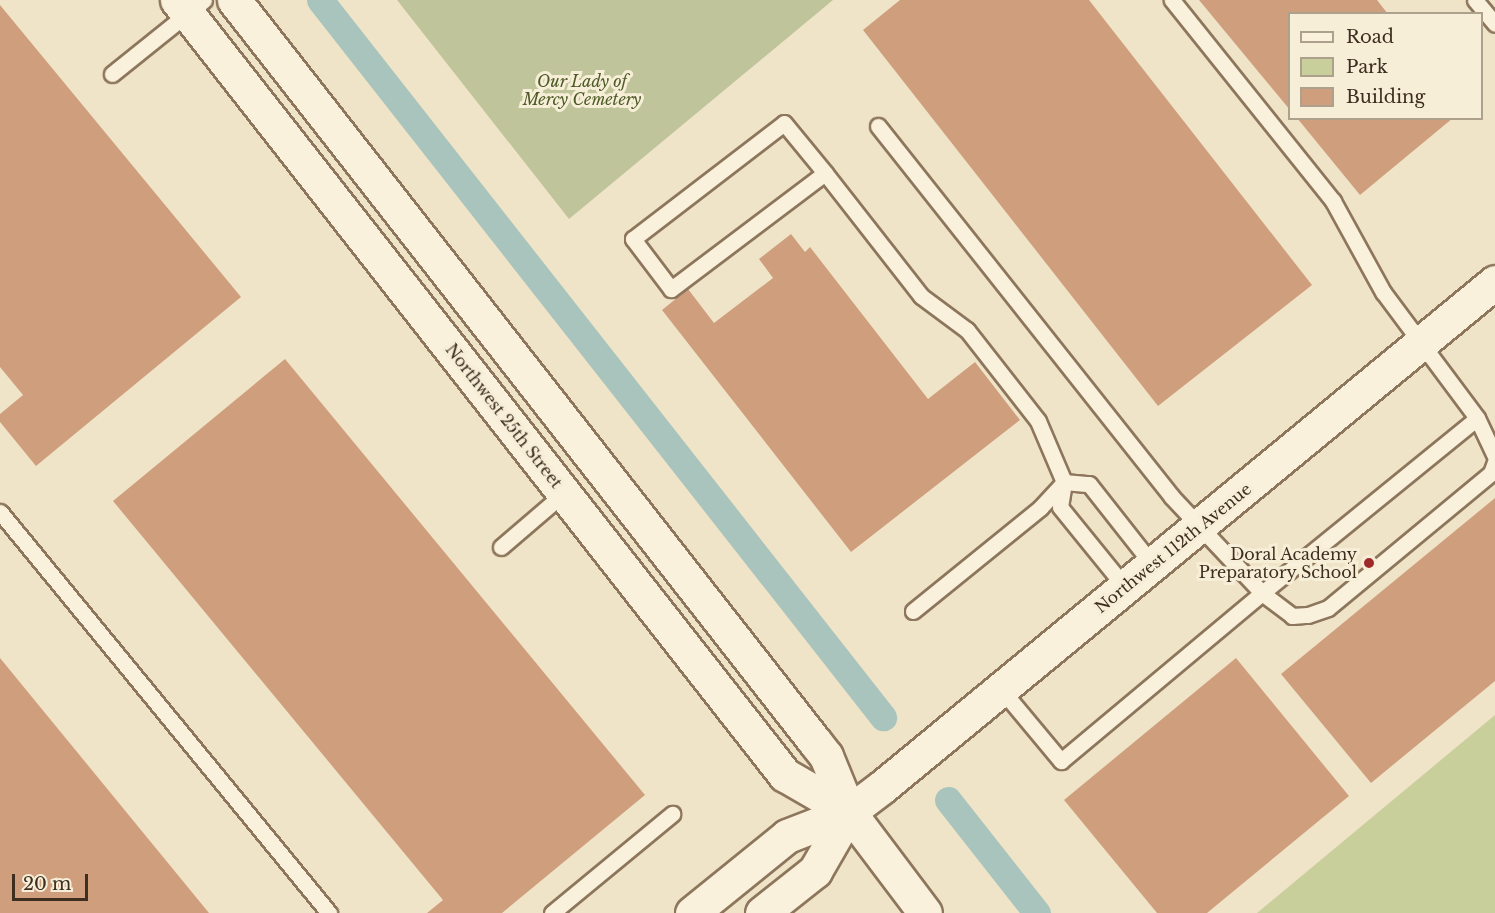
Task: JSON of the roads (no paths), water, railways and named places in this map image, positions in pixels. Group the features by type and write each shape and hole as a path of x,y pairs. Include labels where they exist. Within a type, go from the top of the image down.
{"main road":[{"name":"Northwest 25th Street","path":"234,0 821,749 849,812 925,913"},
{"name":"Northwest 25th Street","path":"190,4 564,494 785,776 849,812"},
{"name":"Northwest 112th Avenue","path":"692,913 787,836 849,812 1495,282"},
{"name":"Northwest 112th Avenue","path":"762,913 815,871 849,812"}],"lane":[{"path":"1172,0 1333,201 1383,292 1419,346 1477,418 1495,456"},
{"path":"1475,0 1495,24"},
{"path":"112,74 190,4"},
{"path":"825,173 671,289 633,239 784,123 825,173 921,296 967,330 1038,421 1064,482 1060,507 1125,587"},
{"path":"878,126 1198,526 1262,593 1292,616 1308,615 1328,608 1491,474 1495,462"},
{"path":"1000,689 1061,761 1477,418"},
{"path":"1064,482 1089,484 1152,564"},
{"path":"913,611 1040,508 1064,482"},
{"path":"501,547 564,494"},
{"path":"0,512 329,913"},
{"path":"552,913 672,814"}],"waterway":[{"path":"320,0 883,717"},
{"path":"948,800 1037,913"}],"place":[{"name":"Doral Academy Preparatory School","path":"1369,563"}],"park label":[{"name":"Our Lady of Mercy Cemetery","path":"582,90"}]}
